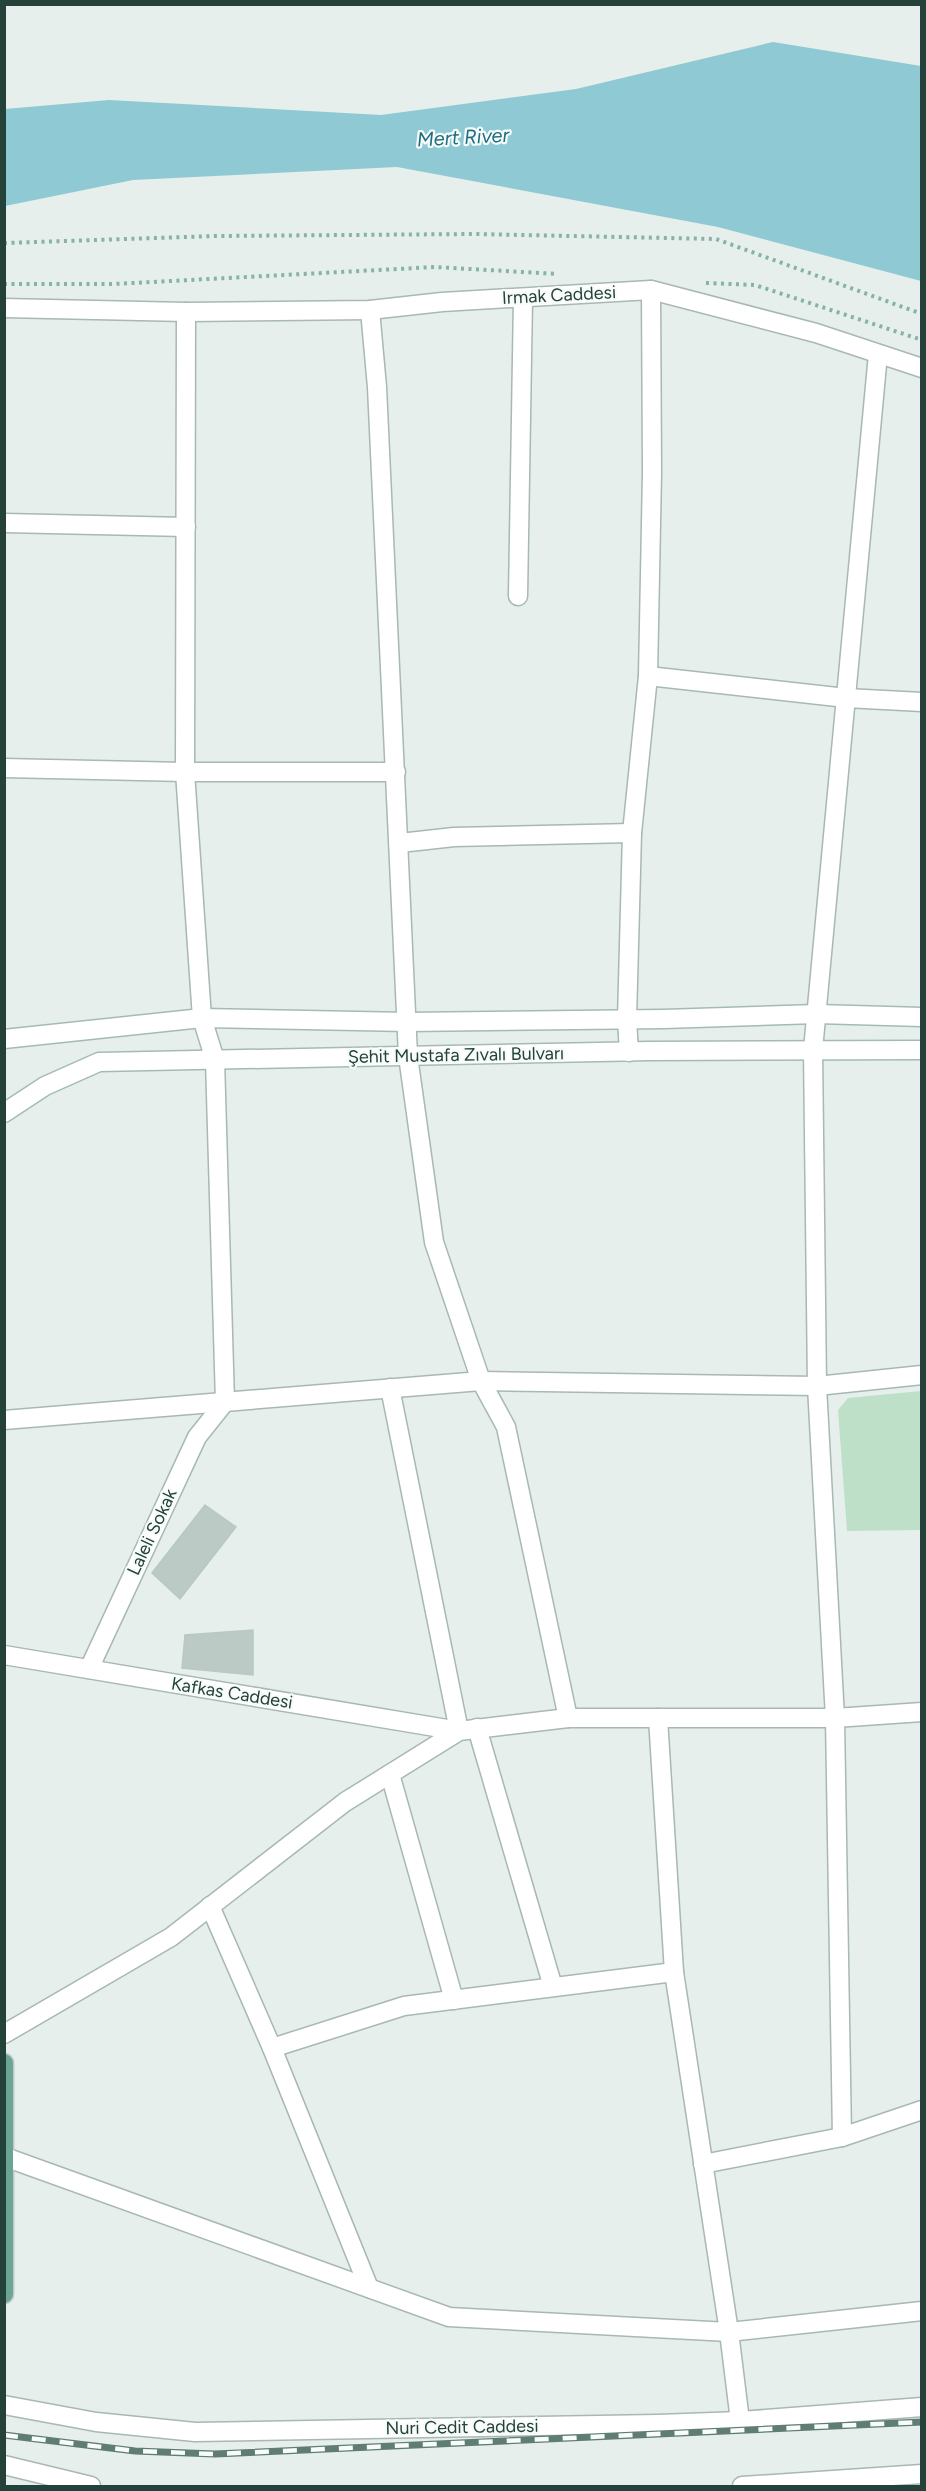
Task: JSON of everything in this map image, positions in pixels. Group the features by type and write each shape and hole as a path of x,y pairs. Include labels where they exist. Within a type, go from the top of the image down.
{"main road":[{"path":"4,2063 5,2287"}],"street":[{"name":"Irmak Caddesi","path":"4,308 186,312 370,310 442,302 651,290 816,333 921,368"},
{"path":"629,1052 627,1020 632,833 648,676 652,473 651,290"},
{"path":"518,596 523,297"},
{"path":"370,310 377,387 400,843 408,1056 434,1242 481,1381 506,1428 568,1718"},
{"path":"186,312 185,772 202,1018 215,1060 225,1402"},
{"path":"842,2137 835,1718 817,1386 813,1050 878,354"},
{"path":"4,523 186,527"},
{"path":"648,676 846,698 921,702"},
{"path":"4,768 185,772 396,772"},
{"path":"400,843 454,837 632,833"},
{"name":"Şehit Mustafa Zıvalı Bulvarı","path":"4,1040 202,1018 408,1022 627,1020 817,1014 921,1017"},
{"name":"Şehit Mustafa Zıvalı Bulvarı","path":"4,1113 45,1086 99,1062 629,1052 921,1050"},
{"path":"4,1420 481,1381 817,1386 921,1374"},
{"path":"390,1388 468,1729 553,1987"},
{"name":"Laleli Sokak","path":"89,1669 197,1437 225,1402"},
{"name":"Kafkas Caddesi","path":"4,1655 468,1729"},
{"path":"4,2034 171,1937 345,1802 468,1729 568,1718 835,1718 921,1712"},
{"path":"658,1718 674,1972 741,2421"},
{"path":"390,1774 454,2000"},
{"path":"210,1906 272,2048 369,2288"},
{"path":"272,2048 404,2006 674,1972"},
{"path":"703,2164 842,2137 921,2110"},
{"path":"5,2157 449,2317 729,2332 921,2311"},
{"name":"Nuri Cedit Caddesi","path":"4,2405 96,2422 195,2432 658,2424 741,2421 921,2408"},
{"path":"4,2465 91,2487"},
{"path":"742,2487 921,2474"}],"path":[{"path":"4,243 217,236 474,234 716,238 921,314"}],"green space":[{"path":"921,1391 921,1530 847,1531 838,1410 848,1398"}],"water":[{"name":"Mert River","path":"773,42 921,66 921,281 718,227 397,167 133,180 5,206 5,109 109,100 381,115 576,89"}],"building":[{"path":"205,1505 236,1527 180,1599 152,1573"},
{"path":"253,1630 253,1675 182,1668 185,1635"}],"railway":[{"path":"4,2435 135,2451 215,2454 922,2422"}]}
